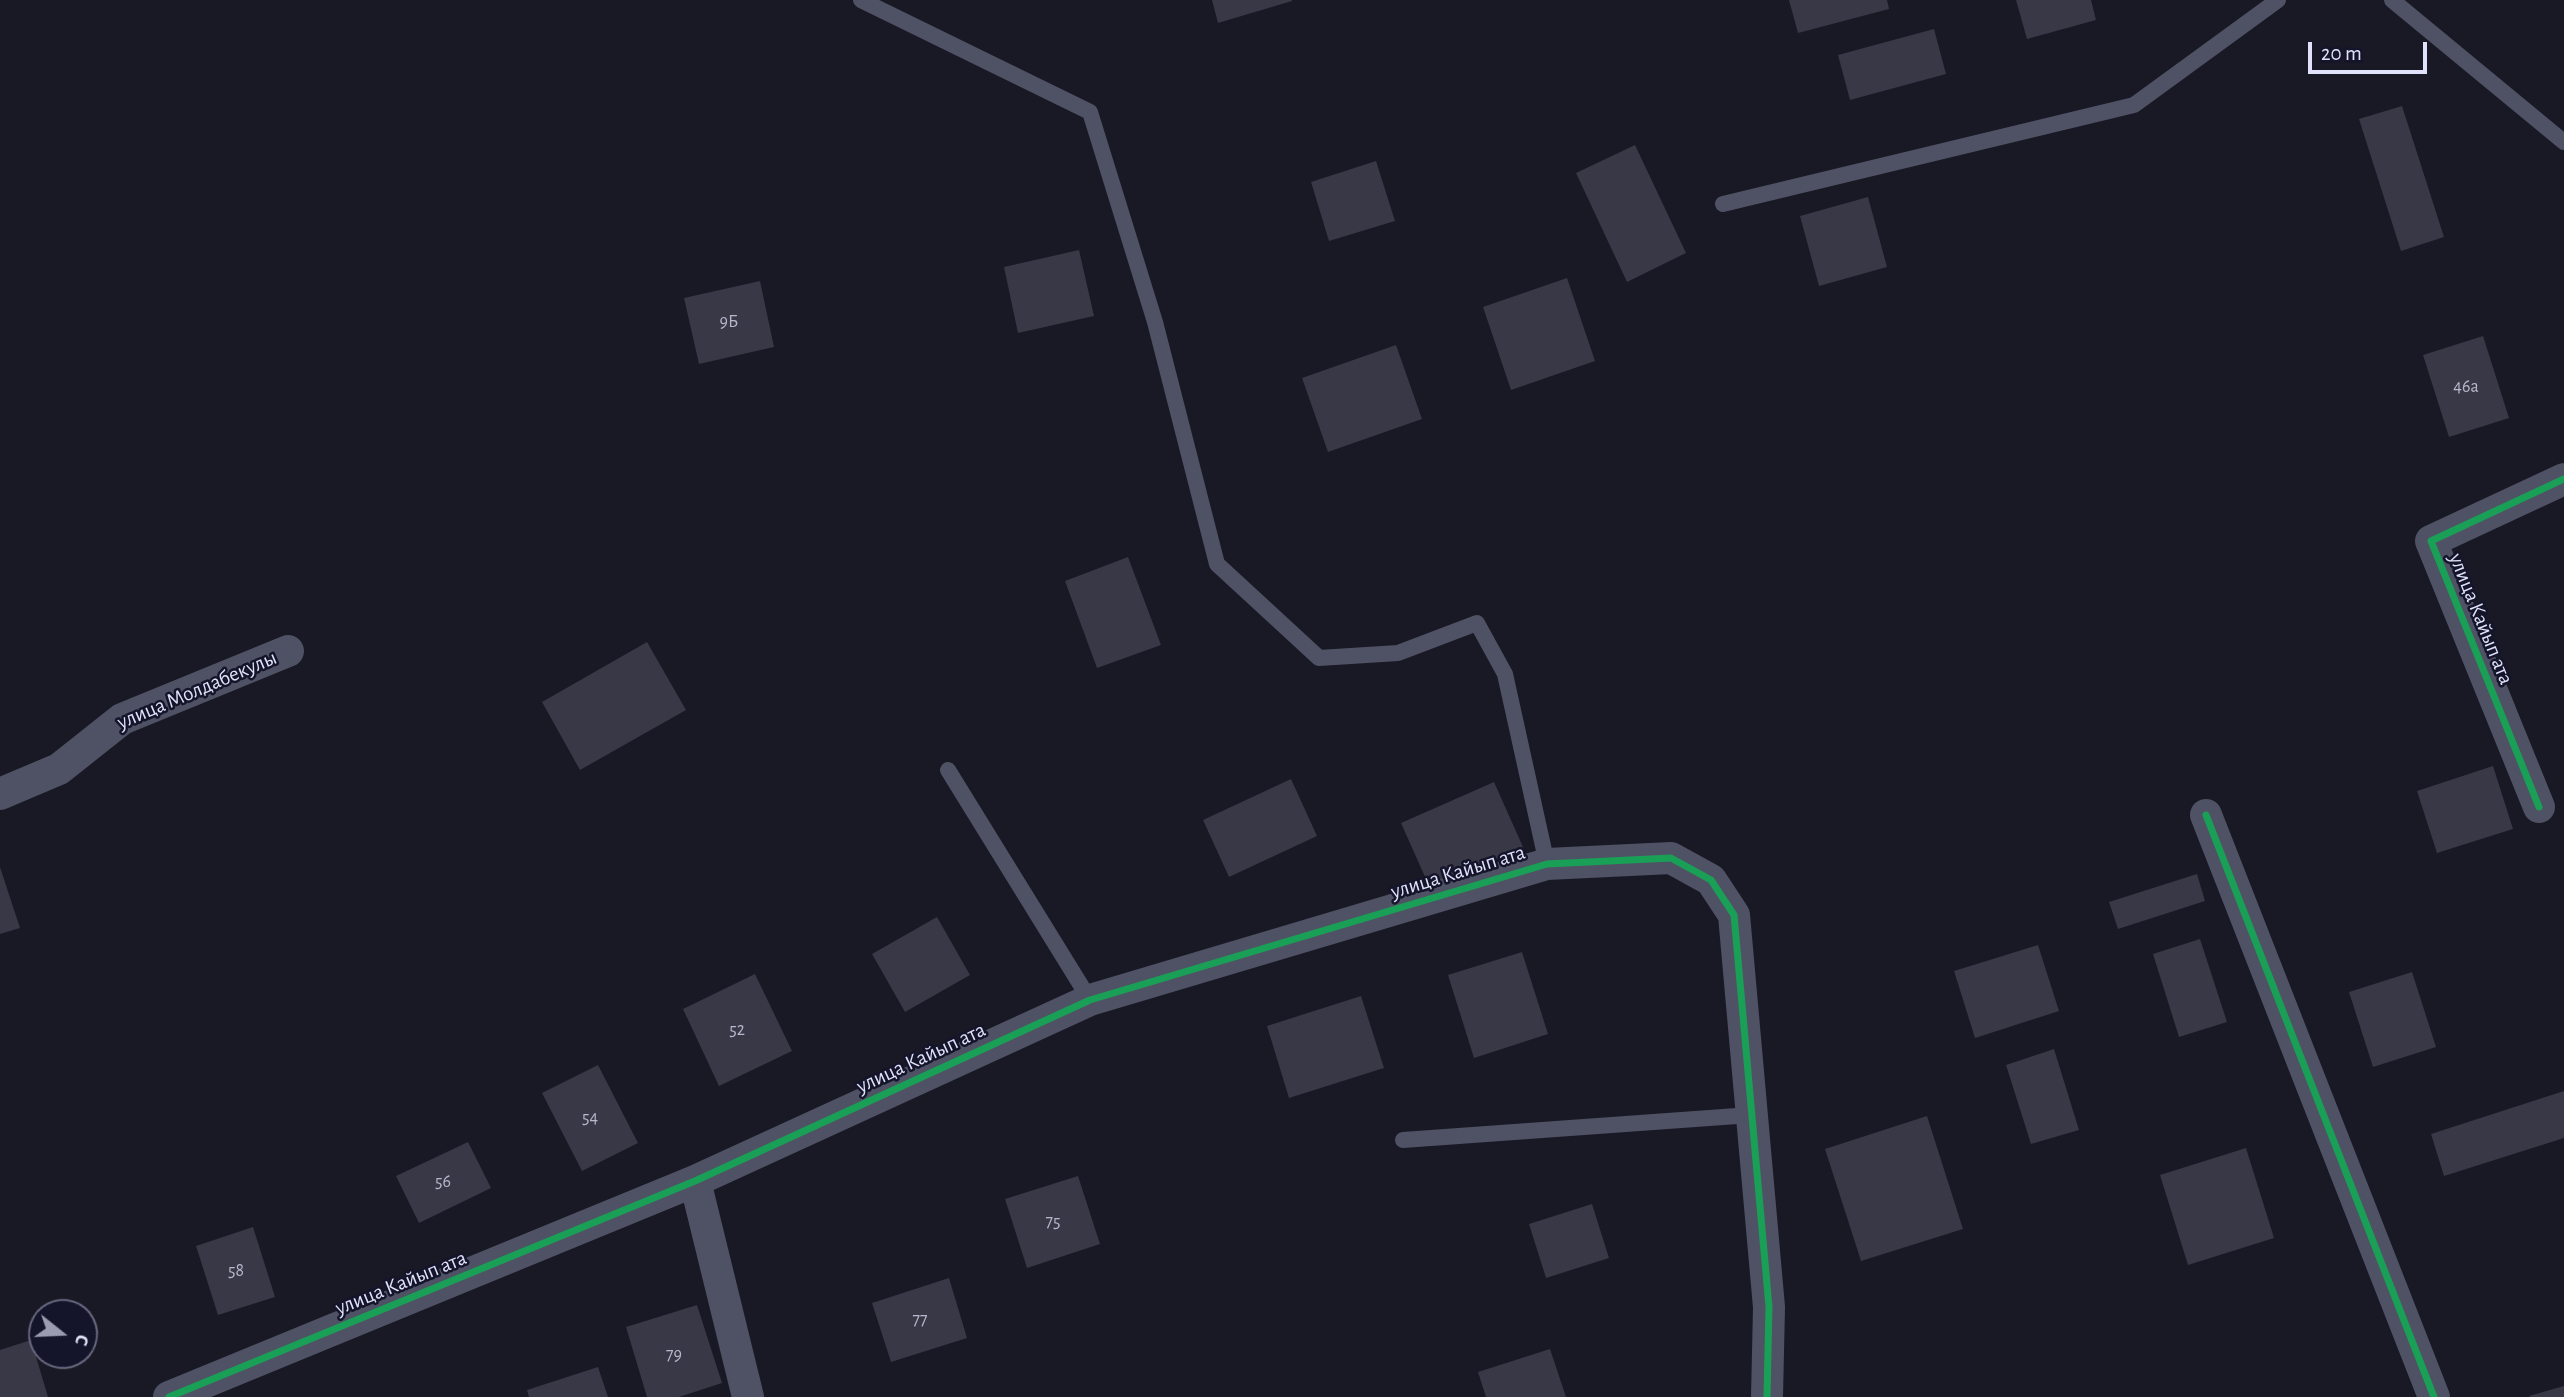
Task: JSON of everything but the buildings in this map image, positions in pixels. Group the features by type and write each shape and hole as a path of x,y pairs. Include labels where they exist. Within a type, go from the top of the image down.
{"street":[{"name":"улица Кайып ата","path":"2539,807 2431,541 2564,479"},
{"name":"улица Молдабекулы","path":"0,794 59,769 122,719 288,651"},
{"path":"2206,814 2434,1397"},
{"name":"улица Кайып ата","path":"169,1397 695,1181 1090,1000 1547,864 1671,858 1711,880 1734,915 1751,1115"},
{"path":"1751,1115 1769,1307 1767,1397"},
{"path":"695,1181 748,1397"}],"lane":[{"path":"861,0 1090,112 1155,322 1217,564 1319,658 1398,653 1477,623 1505,674 1547,864"},
{"path":"1723,204 2134,105 2278,0"},
{"path":"2392,0 2564,142"},
{"path":"948,770 1090,1000"},
{"path":"1403,1140 1751,1115"}],"cycle path":[{"path":"2539,807 2431,541 2564,479"},
{"path":"2206,815 2434,1397"},
{"path":"169,1397 695,1181 1090,1000 1547,864 1671,858 1711,880 1734,915 1769,1307 1767,1397"}]}
